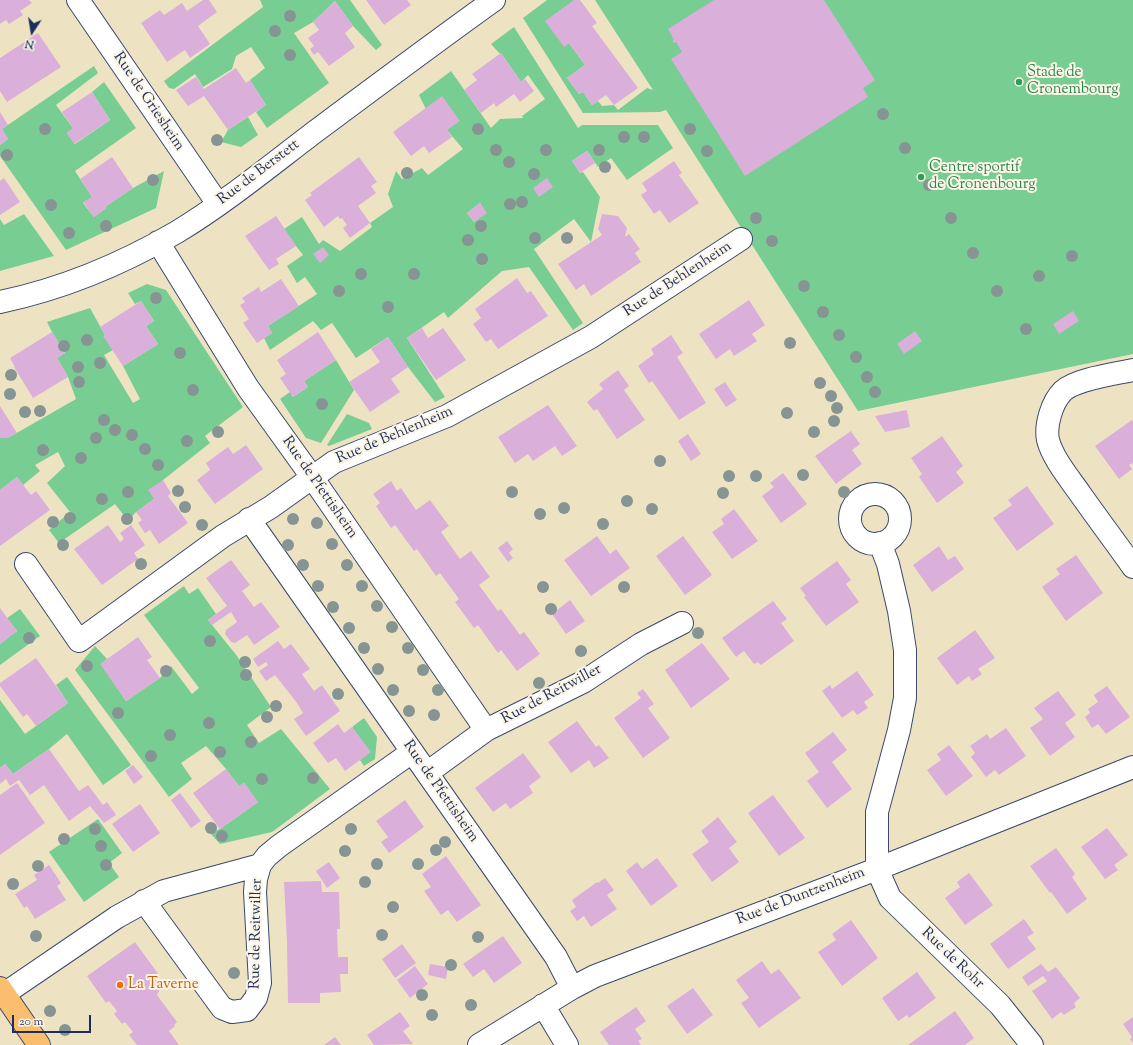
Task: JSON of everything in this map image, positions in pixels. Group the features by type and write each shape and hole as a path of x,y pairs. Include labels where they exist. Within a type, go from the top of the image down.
{"main road":[{"path":"2,991 39,1045"}],"street":[{"name":"Rue de Griesheim","path":"78,0 218,204"},
{"name":"Rue de Berstett","path":"0,302 41,292 106,268 177,232 218,204 494,0"},
{"name":"Rue de Behlenheim","path":"26,564 80,641 223,536 271,507 334,462 447,416 591,337 741,239"},
{"name":"Rue de Pfettisheim","path":"158,242 248,388 312,477 486,730"},
{"path":"1133,370 1076,384 1064,391 1056,401 1048,425 1048,439 1058,462 1133,567"},
{"name":"Rue de Pfettisheim","path":"249,519 556,957 572,988"},
{"path":"876,869 877,812 899,730 905,698 905,650 899,611 888,564 880,543"},
{"name":"Rue de Reitwiller","path":"427,773 486,730 583,682 641,644 682,623"},
{"name":"Rue de Reitwiller","path":"144,902 222,1008 232,1012 248,1010 256,998 260,982 255,892 256,879 260,866 267,856 279,846 412,752"},
{"name":"Rue de Duntzenheim","path":"479,1045 572,988 595,976 876,869 1133,768"},
{"name":"Rue de Reitwiller","path":"2,991 117,917 164,891 260,866"},
{"name":"Rue de Rohr","path":"876,869 890,898 1000,1005 1032,1045"},
{"path":"544,1005 567,1045"}],"green space":[{"path":"260,0 350,0 382,45 376,50 353,26 335,1 313,22 294,33 329,83 267,128 256,112 266,105 250,80 265,68 251,47 236,56 232,69 203,87 195,74 174,89 169,88 164,81 263,7"},
{"name":"Centre sportif de Cronenbourg","path":"547,0 574,0 564,46 569,43 585,65 567,78 579,94 583,92 592,105 598,101 602,106 614,105 618,110 647,88 653,90 595,0 1133,0 1133,354 858,411 666,110 660,112 583,113 523,18"},
{"path":"514,27 578,128 582,125 658,125 673,148 627,180 611,158 598,167 587,151 572,161 580,173 583,172 600,197 591,242 574,219 534,249 583,323 573,330 529,267 502,271 448,318 444,312 407,338 445,397 435,402 408,367 388,337 356,358 332,323 321,330 313,321 270,350 264,338 272,333 268,326 317,294 305,277 297,283 287,266 303,255 284,229 302,217 319,244 323,240 340,251 372,227 370,223 393,207 388,194 396,171 402,179 422,168 428,175 463,149 426,109 419,95 451,71 491,128 500,119 523,118 522,116 545,99 528,75 521,82 501,53 500,54 491,44","holes":["480,203 486,213 474,222 467,213"]},
{"path":"94,66 98,73 56,105 73,128 67,133 75,144 110,120 92,92 104,82 136,128 75,171 92,197 83,203 94,217 106,208 105,207 133,188 164,171 156,208 66,250 0,156 0,145 8,139 2,129"},
{"path":"248,117 258,135 241,147 221,142 228,130"},
{"path":"24,214 54,256 0,271 0,219 4,225"},
{"path":"147,284 166,290 243,407 205,436 210,443 163,480 154,499 136,512 128,521 115,504 59,543 49,530 70,512 47,483 65,466 58,452 35,465 40,471 23,485 17,477 0,490 0,438 8,438 76,399 68,377 57,358 65,353 47,322 90,308 113,350 104,355 133,403 140,399 123,366 158,344 146,326 154,321 141,301 135,304 128,293"},
{"path":"336,360 354,390 321,443 306,438 280,399 290,392 293,397 308,387 304,381"},
{"path":"347,414 369,423 372,429 329,446 327,445"},
{"path":"184,586 189,594 198,588 216,614 208,620 237,656 271,707 247,725 259,743 281,729 330,789 272,832 220,844 210,833 220,829 258,802 239,786 206,746 181,763 192,779 169,797 75,670 95,646 107,659 101,664 126,701 160,678 171,666 192,694 199,688 144,615"},
{"path":"20,609 40,636 0,665 0,644 17,631 7,618"},
{"path":"67,677 131,765 103,785 67,734 49,749 13,774 5,764 0,768 0,700 25,734 68,703 56,685"},
{"path":"364,718 377,737 375,759 364,766 360,760 370,752 352,727"},
{"path":"98,819 122,853 109,863 119,877 84,902 49,852"}],"building":[{"path":"0,0 29,0 32,3 20,11 23,15 9,24 6,20 0,24"},
{"path":"203,0 209,0 217,12 198,26 210,44 190,58 185,50 167,62 141,23 160,10 164,15 182,3 187,11"},
{"path":"366,0 407,0 411,5 384,25"},
{"path":"574,0 580,0 597,23 592,26 638,88 614,105 606,95 592,105 583,92 579,94 567,78 585,65 569,43 564,47 545,21"},
{"path":"714,0 824,0 875,80 863,88 868,97 745,176 671,59 682,52 676,42 674,43 672,41 674,40 668,29"},
{"path":"335,1 353,26 345,33 355,47 329,66 318,52 314,55 310,49 314,46 308,38 319,30 313,22"},
{"path":"38,33 61,67 7,102 0,91 0,58"},
{"path":"501,53 521,82 525,79 534,91 520,102 514,94 496,107 494,103 481,113 464,90 477,80 472,74"},
{"path":"236,68 246,83 250,80 266,105 228,130 204,96 188,106 176,90 196,77 204,89"},
{"path":"92,92 110,120 74,144 67,133 73,128 62,112"},
{"path":"442,96 460,121 447,130 452,137 429,153 424,146 411,156 393,132"},
{"path":"0,112 8,125 2,129 8,139 0,145"},
{"path":"587,151 595,163 580,173 572,161"},
{"path":"112,157 133,188 105,207 107,208 94,217 83,202 92,197 80,179"},
{"path":"359,157 377,182 371,186 376,193 358,206 370,223 350,238 343,228 347,225 342,218 340,219 338,216 324,227 305,200 312,195 310,193"},
{"path":"674,161 682,173 679,175 699,203 669,223 660,210 654,214 641,195 647,191 642,183"},
{"path":"4,178 20,202 0,215 0,181"},
{"path":"547,178 553,187 539,197 533,188"},
{"path":"480,203 487,213 474,222 467,213"},
{"path":"602,214 618,216 627,228 625,237 629,234 640,249 635,253 641,262 591,296 584,284 576,290 558,264 602,235 598,229"},
{"path":"276,216 296,246 276,259 279,264 269,270 245,236"},
{"path":"323,247 329,255 320,263 313,254"},
{"path":"517,278 527,293 531,291 548,316 498,349 491,339 486,342 473,324 481,318 475,309"},
{"path":"281,279 299,306 268,326 272,333 257,343 243,323 249,319 240,305 245,302 242,298 259,287 261,292"},
{"path":"749,300 765,325 752,334 757,341 734,356 730,349 716,359 699,334"},
{"path":"141,301 154,321 146,326 158,344 123,366 103,336 105,335 100,327"},
{"path":"1073,311 1079,321 1059,334 1053,324"},
{"path":"422,328 428,338 443,328 466,360 436,380 407,338"},
{"path":"915,331 922,341 904,354 897,344"},
{"path":"52,332 65,353 57,358 68,377 33,398 10,358"},
{"path":"318,332 336,360 304,381 308,387 293,397 280,378 286,374 277,360"},
{"path":"671,335 683,353 677,357 706,403 679,420 652,381 649,383 638,366 654,354 651,349"},
{"path":"388,337 408,367 391,379 400,392 370,412 349,382 380,362 371,349"},
{"path":"618,370 629,386 624,390 645,420 617,439 597,409 594,411 587,402 603,389 599,384"},
{"path":"725,382 737,400 726,407 714,389"},
{"path":"548,405 577,446 562,456 555,446 533,461 528,454 515,463 498,437"},
{"path":"0,406 17,433 8,438 0,438"},
{"path":"907,410 910,427 885,432 875,416"},
{"path":"1132,420 1133,463 1129,465 1132,469 1119,479 1095,446"},
{"path":"851,431 860,444 852,450 862,464 836,484 815,456"},
{"path":"688,434 701,454 691,461 678,441"},
{"path":"942,436 963,466 956,472 964,483 937,503 919,477 922,474 911,458"},
{"path":"246,445 263,469 215,504 197,480 210,470 206,463 228,447 233,454"},
{"path":"783,473 807,504 781,523 762,496 774,487 770,483"},
{"path":"17,477 31,495 36,491 50,510 0,546 0,490"},
{"path":"163,480 171,493 168,496 188,523 159,544 150,530 145,533 138,523 142,520 136,512 154,499 148,490"},
{"path":"391,481 397,491 401,488 416,510 430,500 449,526 441,532 460,559 471,551 490,577 479,585 498,611 501,609 520,635 524,632 540,654 517,671 501,650 498,653 478,625 474,628 455,602 459,599 440,573 436,576 417,549 414,551 395,525 391,528 376,506 380,503 373,494"},
{"path":"1027,486 1054,524 1017,551 993,518 1012,505 1008,500"},
{"path":"734,509 758,541 732,559 712,532 724,524 721,519"},
{"path":"108,525 120,542 124,539 120,533 131,525 145,545 134,553 138,559 102,585 74,549"},
{"path":"597,536 610,554 616,549 630,568 591,596 564,560"},
{"path":"683,536 712,575 685,595 656,556"},
{"path":"507,541 513,549 509,553 513,558 508,562 498,548"},
{"path":"939,546 948,560 955,556 964,569 932,592 913,565"},
{"path":"1076,555 1103,593 1066,621 1042,587 1060,574 1056,569"},
{"path":"231,560 250,585 242,591 254,607 261,602 280,627 254,645 247,635 235,643 231,642 225,634 226,630 237,622 231,612 212,625 208,620 227,606 206,578"},
{"path":"837,561 851,580 846,584 859,602 826,626 804,597 806,596 800,588"},
{"path":"570,600 585,621 566,634 552,614"},
{"path":"773,601 787,619 781,623 794,641 761,665 758,662 754,664 744,651 736,657 722,638"},
{"path":"0,608 17,631 0,644"},
{"path":"975,630 995,658 978,669 982,674 972,681 969,676 957,685 937,658"},
{"path":"138,637 152,657 147,660 160,678 126,701 100,664"},
{"path":"278,641 284,649 291,644 310,669 302,674 308,683 314,691 322,685 340,711 306,736 294,719 303,713 297,703 275,675 266,681 259,671 268,665 266,662 258,667 253,659"},
{"path":"702,643 730,679 691,708 665,670"},
{"path":"36,658 68,703 36,726 27,714 23,717 0,686 0,683"},
{"path":"857,671 874,695 864,702 868,708 857,715 853,710 842,718 822,691 830,685 832,689"},
{"path":"1107,686 1130,717 1106,734 1098,724 1092,728 1085,717 1090,713 1088,709 1098,702 1094,695"},
{"path":"643,689 654,704 648,708 670,738 643,758 614,718 641,698 637,693"},
{"path":"1058,691 1076,715 1065,723 1075,737 1050,756 1030,728 1043,719 1034,708"},
{"path":"577,721 596,747 599,745 609,758 594,768 589,760 571,773 548,742"},
{"path":"338,724 344,733 352,727 371,752 345,771 336,758 328,763 313,743"},
{"path":"1006,728 1026,756 999,775 995,770 986,777 971,757 975,753 970,746 987,734 990,739"},
{"path":"833,732 847,750 832,762 852,789 827,808 807,781 819,772 805,753"},
{"path":"949,745 973,776 946,796 927,770 941,760 937,754"},
{"path":"49,749 79,791 88,785 103,805 107,802 116,815 104,823 90,806 69,821 44,785 30,795 19,780 10,786 6,779 0,784 0,768 5,764 13,774"},
{"path":"523,753 541,777 529,786 533,793 510,809 506,803 493,812 475,788"},
{"path":"133,765 143,777 134,784 125,771"},
{"path":"226,769 239,786 244,782 258,802 220,829 193,793"},
{"path":"17,783 45,823 0,855 0,795"},
{"path":"180,793 201,821 191,828 171,800"},
{"path":"773,795 805,838 779,856 748,813"},
{"path":"405,800 424,827 389,853 381,842 388,837 376,821"},
{"path":"140,804 160,833 133,852 112,824"},
{"path":"718,817 737,842 729,848 739,862 712,882 692,854 709,842 701,831"},
{"path":"1107,828 1128,855 1114,865 1118,870 1105,879 1081,847"},
{"path":"1056,848 1075,874 1072,877 1087,899 1067,914 1030,866"},
{"path":"446,856 481,905 457,922 448,910 441,915 424,891 431,887 422,874"},
{"path":"657,858 678,886 651,906 626,871 637,862 642,869"},
{"path":"329,862 340,878 327,888 316,871"},
{"path":"49,865 61,883 57,886 66,900 35,919 27,906 24,908 15,894 37,880 34,875"},
{"path":"969,873 993,905 965,925 945,898 960,887 957,882"},
{"path":"605,878 614,890 607,895 617,909 591,927 584,916 577,921 570,911 576,907 572,900"},
{"path":"321,881 322,892 339,892 340,929 337,929 338,957 348,957 348,974 340,974 341,992 320,993 320,1003 288,1003 284,882"},
{"path":"1024,919 1034,933 1027,937 1036,949 1008,969 990,944"},
{"path":"851,920 878,958 842,986 818,952 836,940 832,934"},
{"path":"503,936 522,963 494,983 484,969 473,977 463,964"},
{"path":"135,942 159,975 161,987 157,995 177,1022 169,1031 179,1045 137,1045 129,1035 133,1032 125,1022 122,1024 114,1014 117,1011 109,1001 106,1003 87,976"},
{"path":"402,944 416,963 395,978 382,959"},
{"path":"762,961 771,974 779,969 801,998 759,1028 741,1003 749,998 736,980"},
{"path":"430,964 448,967 446,979 428,975"},
{"path":"1041,964 1048,972 1056,967 1080,998 1074,1003 1076,1007 1064,1015 1061,1012 1052,1019 1032,991 1047,981 1043,976 1028,986 1022,977"},
{"path":"415,966 428,984 410,998 397,980"},
{"path":"917,972 936,998 909,1018 907,1015 898,1021 882,998"},
{"path":"693,988 713,1015 687,1034 667,1006"},
{"path":"636,1007 646,1021 635,1029 642,1039 638,1041 641,1045 609,1045 600,1032"},
{"path":"955,1011 974,1038 965,1045 908,1045"},
{"path":"400,1012 410,1026 403,1031 413,1044 374,1045 367,1035"},
{"path":"1133,1017 1133,1043 1130,1039 1132,1037 1123,1024"},
{"path":"335,1037 341,1045 324,1045"}],"place":[{"name":"Stade de Cronembourg","path":"1019,82"},
{"name":"Centre sportif de Cronenbourg","path":"921,177"},
{"name":"La Taverne","path":"120,985"}]}
